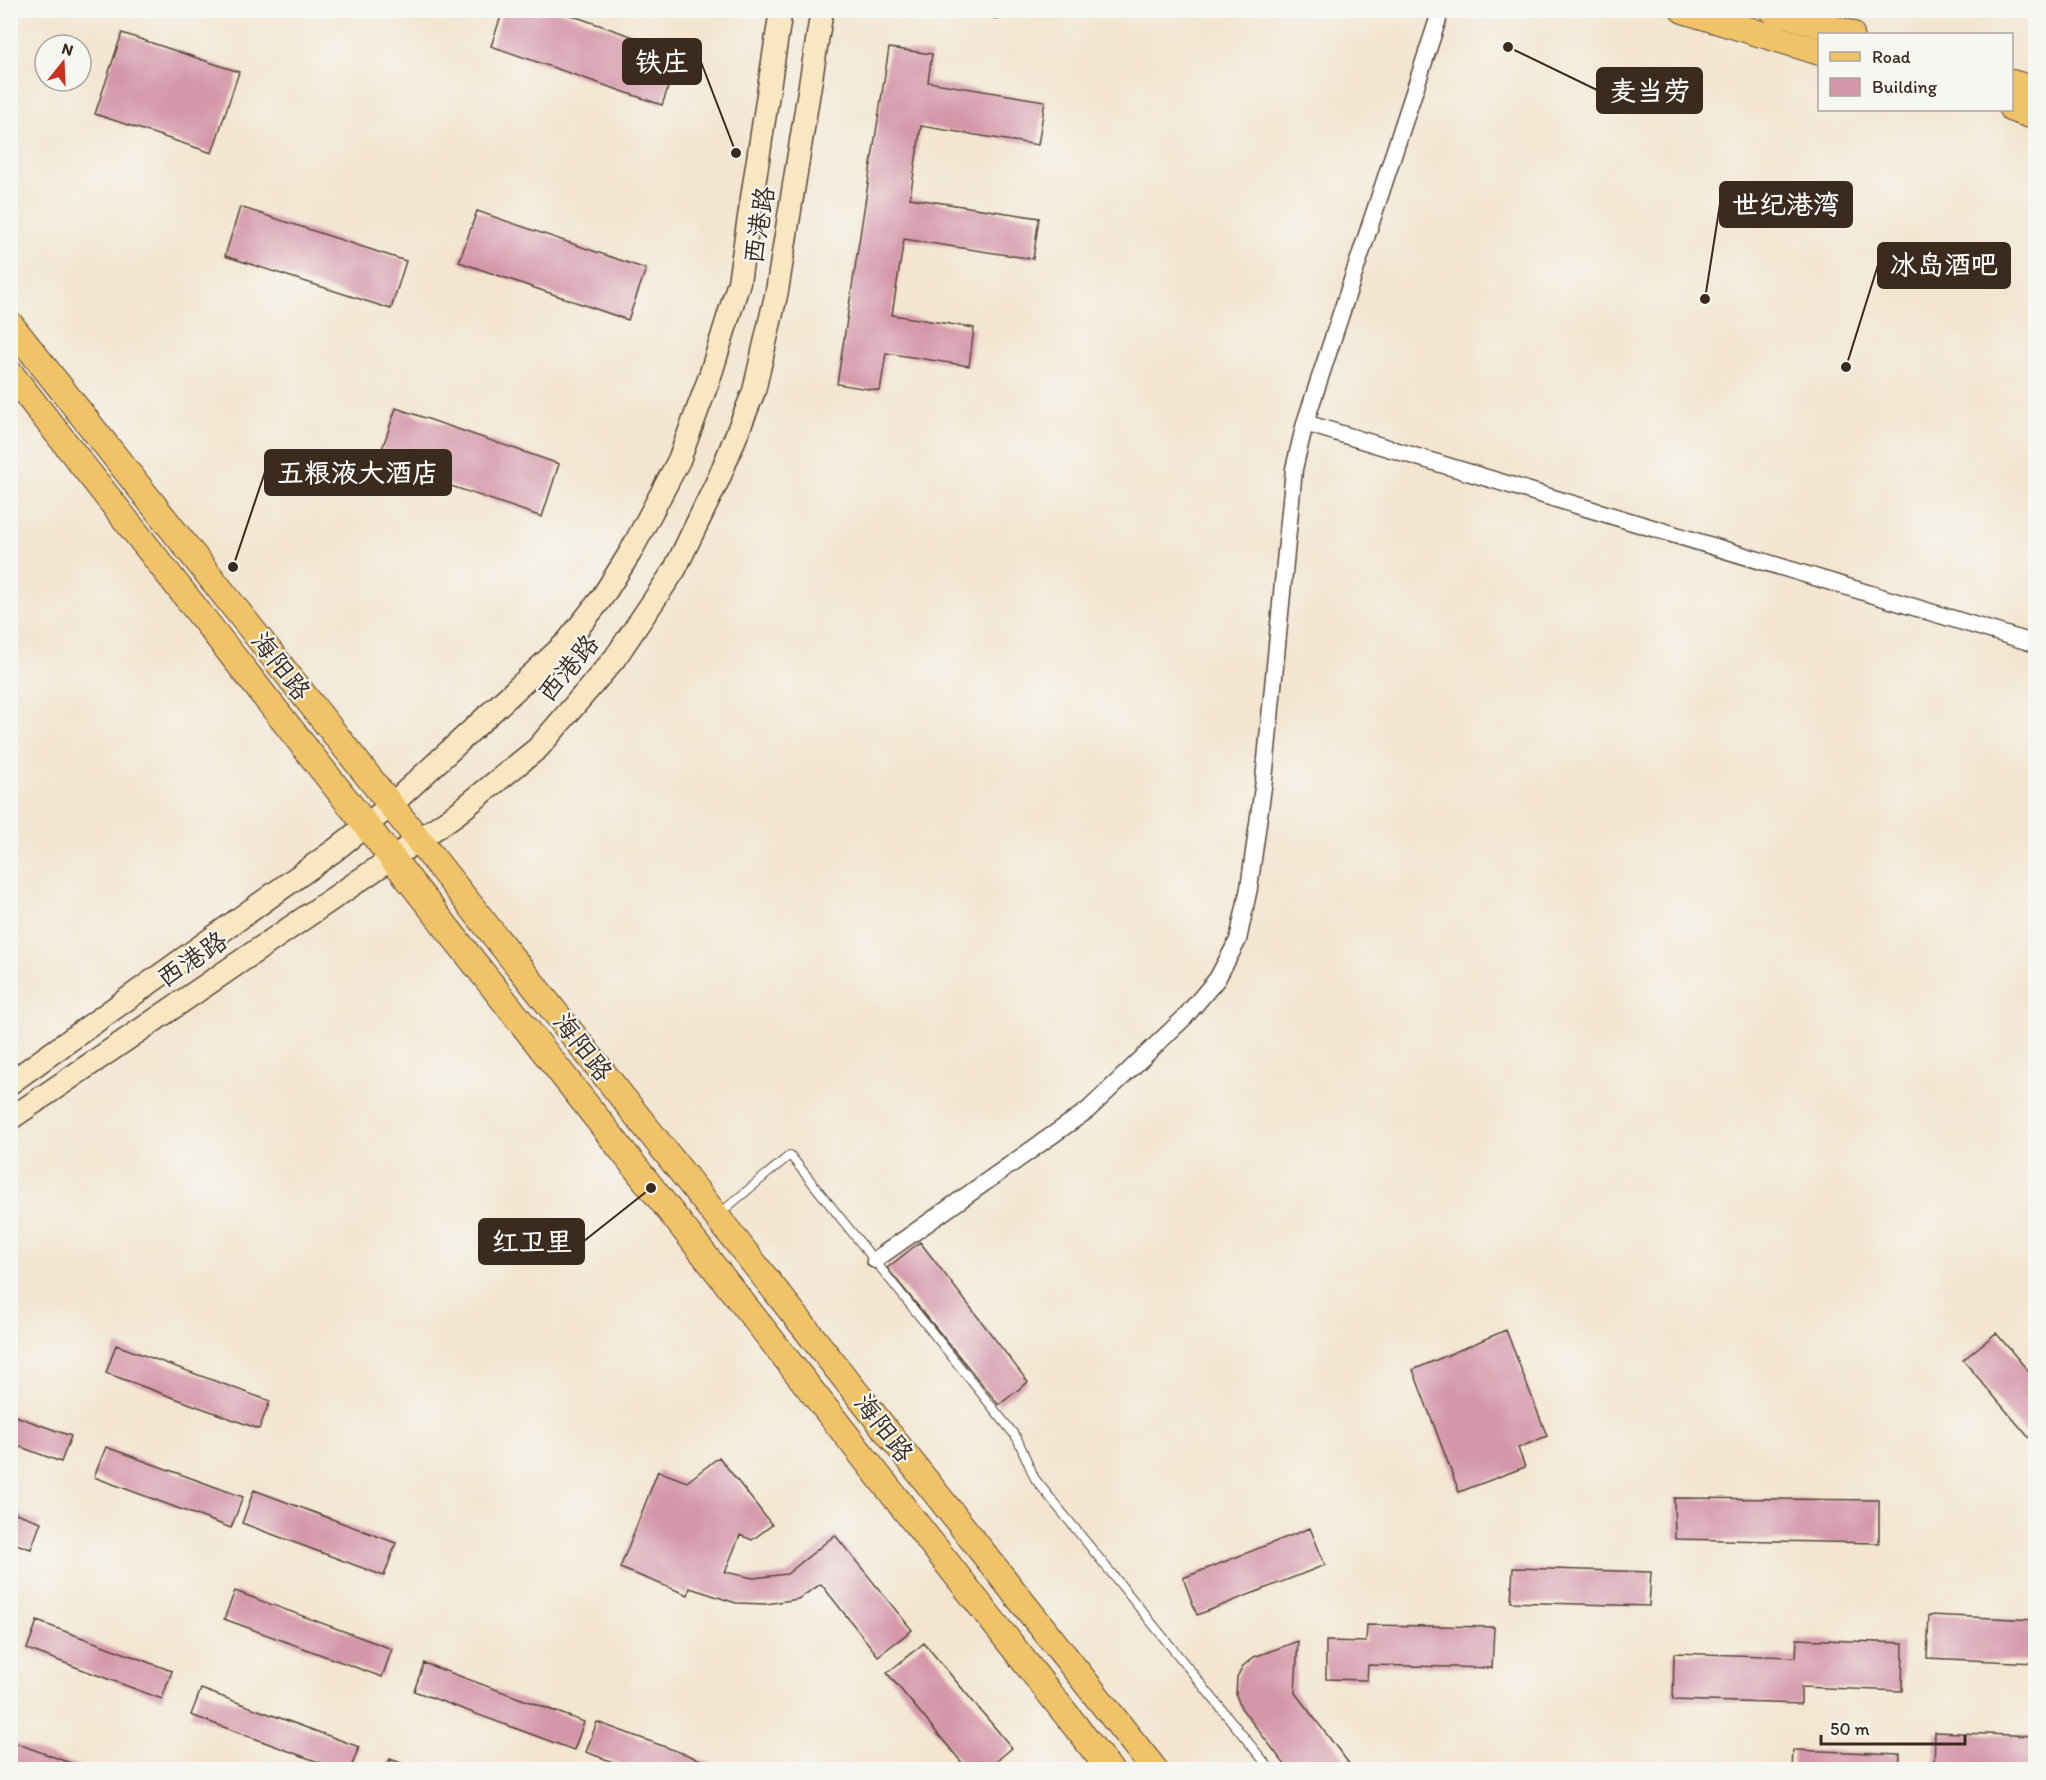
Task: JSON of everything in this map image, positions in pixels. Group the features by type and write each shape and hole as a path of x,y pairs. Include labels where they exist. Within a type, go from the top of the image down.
{"main road":[{"name":"西港路","path":"10,1083 335,850 390,806 566,643 601,599 630,553 679,460 710,376 739,282 781,10"},
{"name":"西港路","path":"10,1119 455,815 538,748 615,658 675,569 719,478 754,391 777,291 822,10"},
{"path":"1683,10 1818,50"},
{"path":"1772,10 1848,33"},
{"path":"2013,83 2036,90"},
{"path":"2013,109 2036,117"},
{"name":"海阳路","path":"10,324 1155,1770"},
{"name":"海阳路","path":"10,373 1110,1770"}],"street":[{"path":"875,1260 1088,1110 1184,1018 1217,979 1238,940 1249,888 1264,780 1294,469 1305,423 1441,10"},
{"path":"1305,423 2036,644"}],"lane":[{"path":"717,1216 790,1155 1017,1438 1035,1479 1271,1770"}],"building":[{"path":"503,10 556,10 680,53 662,105 491,46"},
{"path":"956,10 1000,10 998,19"},
{"path":"122,33 239,72 212,153 95,114"},
{"path":"889,48 932,54 928,82 1045,101 1038,145 921,126 910,198 1039,218 1033,259 904,239 892,315 974,328 969,366 886,353 880,391 837,384"},
{"path":"240,207 406,261 391,309 225,256"},
{"path":"477,211 646,269 628,320 459,262"},
{"path":"396,408 559,464 542,517 378,461"},
{"path":"920,1242 1028,1382 999,1405 887,1268"},
{"path":"1506,1330 1547,1436 1518,1448 1525,1467 1459,1492 1413,1370"},
{"path":"1996,1333 2036,1380 2036,1446 1963,1360"},
{"path":"116,1345 270,1401 259,1429 106,1373"},
{"path":"10,1414 71,1436 61,1462 10,1443"},
{"path":"106,1447 243,1497 231,1528 94,1477"},
{"path":"719,1457 772,1525 752,1540 740,1535 725,1572 753,1578 787,1574 835,1535 912,1630 878,1656 821,1584 798,1599 766,1604 736,1603 690,1588 688,1595 620,1568 658,1471 687,1482"},
{"path":"254,1490 396,1543 384,1576 242,1523"},
{"path":"1674,1498 1879,1500 1879,1543 1675,1539"},
{"path":"10,1511 41,1522 31,1549 10,1542"},
{"path":"1310,1528 1325,1565 1197,1615 1183,1578"},
{"path":"1513,1568 1651,1572 1649,1606 1511,1602"},
{"path":"235,1591 392,1649 382,1677 224,1619"},
{"path":"1929,1615 2036,1620 2036,1663 1927,1658"},
{"path":"37,1621 172,1671 162,1699 27,1649"},
{"path":"1367,1625 1494,1627 1492,1668 1368,1665 1367,1680 1326,1679 1326,1641 1366,1642"},
{"path":"1797,1639 1903,1643 1902,1691 1801,1687 1801,1704 1673,1700 1674,1653 1796,1657"},
{"path":"1298,1641 1295,1693 1354,1770 1289,1770 1241,1708 1236,1695 1237,1677 1243,1666 1254,1657"},
{"path":"924,1643 1012,1748 986,1770 968,1770 887,1673"},
{"path":"424,1663 584,1722 574,1750 414,1691"},
{"path":"201,1689 359,1747 350,1770 340,1770 191,1715"},
{"path":"597,1722 726,1770 635,1770 586,1752"},
{"path":"1935,1732 2036,1736 2036,1770 1934,1770"},
{"path":"10,1741 87,1769 87,1770 10,1770"},
{"path":"1793,1750 1900,1754 1899,1770 1792,1770"},
{"path":"390,1759 417,1769 417,1770 386,1770"},
{"path":"1688,1765 1763,1768 1763,1770 1688,1770"}],"place":[{"name":"麦当劳","path":"1508,47"},
{"name":"铁庄","path":"736,153"},
{"name":"世纪港湾","path":"1705,299"},
{"name":"冰岛酒吧","path":"1846,367"},
{"name":"五粮液大酒店","path":"233,567"},
{"name":"红卫里","path":"651,1188"}]}
